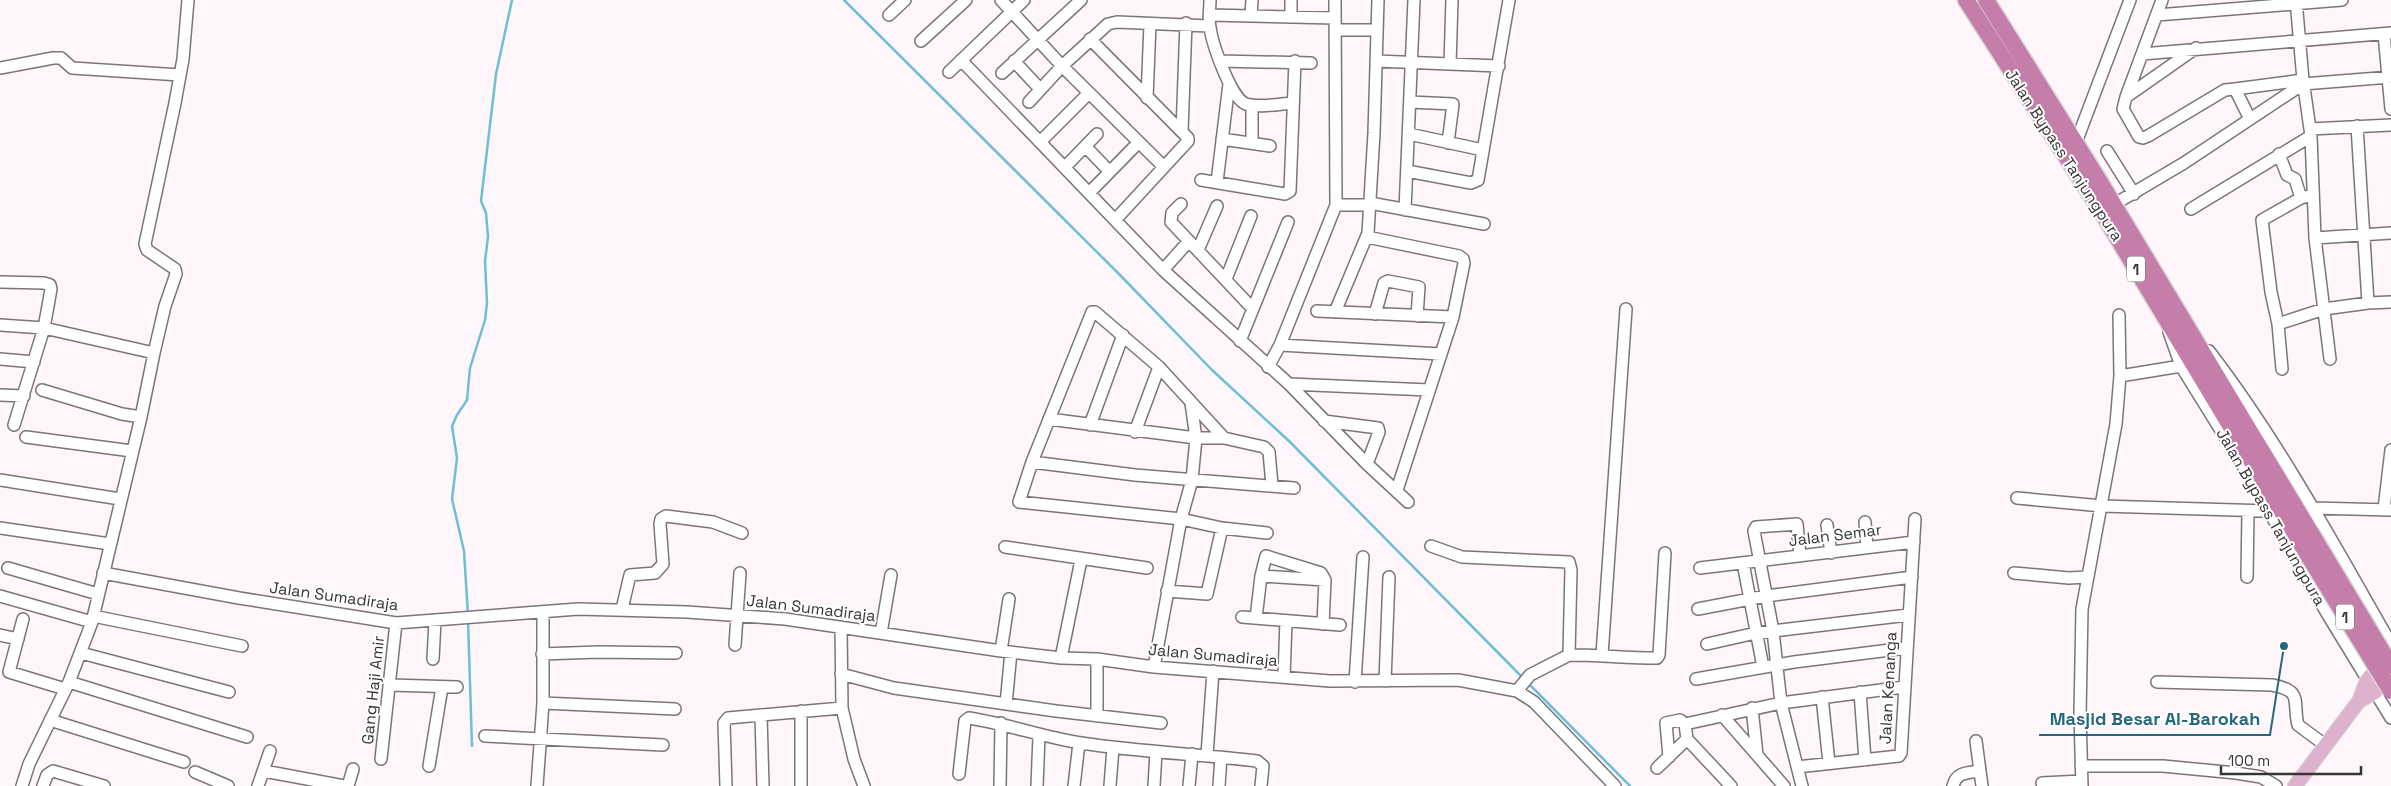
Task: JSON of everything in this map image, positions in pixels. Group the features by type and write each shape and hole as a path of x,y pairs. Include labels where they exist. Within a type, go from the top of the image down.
{"highway":[{"name":"Jalan Bypass Tanjungpura","path":"1966,0 2105,217 2167,308 2306,537 2391,666"},
{"name":"Jalan Bypass Tanjungpura","path":"1986,0 2075,145 2100,182 2167,308"},
{"name":"Jalan Bypass Tanjungpura","path":"2306,537 2383,692"}],"main road":[{"path":"2295,786 2360,701 2367,680 2391,652"},
{"path":"2360,701 2383,692 2391,670"}],"street":[{"path":"22,786 29,764 81,653 93,619 141,417 154,353 176,272 147,250 145,244 167,149 180,75 188,0"},
{"path":"890,15 904,0"},
{"path":"921,41 966,0"},
{"path":"1001,0 1062,66 1163,166"},
{"path":"949,72 1024,0"},
{"path":"1002,73 1081,0"},
{"path":"1210,0 1210,20 1221,61 1229,84 1240,101 1252,105 1292,104"},
{"path":"1251,16 1252,0"},
{"path":"1291,0 1291,17"},
{"path":"1268,367 1280,345 1336,205 1335,0"},
{"path":"1335,312 1367,238 1378,0"},
{"path":"1405,210 1414,0"},
{"path":"1450,64 1452,0"},
{"path":"1407,171 1475,183 1478,180 1509,0"},
{"path":"2075,145 2130,0"},
{"path":"2162,0 2123,107 2124,113 2139,137 2143,138 2218,92 2303,82 2389,77"},
{"path":"2157,15 2296,2 2342,0"},
{"path":"2296,2 2303,82 2310,133 2316,238 2330,359"},
{"path":"1029,102 1090,39 1113,22 1186,23 1251,16 1291,17 1377,30"},
{"path":"1182,131 1186,23"},
{"path":"1147,98 1150,24"},
{"path":"2142,54 2196,48 2388,34 2391,109"},
{"path":"1090,39 1147,98 1187,135 1188,141 1163,166 1116,220"},
{"path":"2126,97 2196,48"},
{"path":"0,68 61,58 72,68 180,75"},
{"path":"961,60 1041,141 1163,270 1288,384 1367,464 1408,502"},
{"path":"1014,61 1040,90"},
{"path":"1221,61 1311,63"},
{"path":"1376,61 1499,66"},
{"path":"1201,180 1285,194 1288,192 1291,188 1292,104 1295,62"},
{"path":"2113,205 2134,194 2250,119 2303,82"},
{"path":"1217,182 1229,84"},
{"path":"2235,89 2250,119"},
{"path":"1041,141 1090,93"},
{"path":"1410,102 1453,104 1448,143"},
{"path":"1252,105 1252,143"},
{"path":"2191,209 2310,133 2356,126 2391,124"},
{"path":"2356,126 2368,303"},
{"path":"1065,167 1097,134"},
{"path":"1409,134 1483,150"},
{"path":"1222,139 1270,146"},
{"path":"1090,192 1108,171 1139,142"},
{"path":"1086,147 1108,171"},
{"path":"2107,151 2134,194"},
{"path":"2279,154 2288,177 2295,179 2299,186 2301,198"},
{"path":"2100,182 2119,171"},
{"path":"2282,369 2278,324 2271,292 2262,220 2301,198 2313,195"},
{"path":"1181,204 1172,214 1171,222 1252,308"},
{"path":"1336,205 1370,204 1484,224"},
{"path":"1198,250 1218,206"},
{"path":"1226,279 1251,216"},
{"path":"1240,341 1288,222"},
{"path":"2316,238 2391,233"},
{"path":"1367,238 1463,259 1464,263 1453,317 1397,490"},
{"path":"1163,270 1189,241"},
{"path":"1375,314 1384,284 1388,281 1419,288 1417,316"},
{"path":"0,282 44,283 50,286 44,328 14,424"},
{"path":"2278,324 2324,309 2391,302"},
{"name":"Jalan Bypass Tanjungpura","path":"2167,308 2181,366 2245,469 2367,680 2383,692 2391,718"},
{"name":"Jalan Bypass Tanjungpura","path":"2167,308 2237,388 2313,508 2391,644"},
{"path":"1602,655 1626,309"},
{"path":"1318,310 1453,317"},
{"path":"1224,438 1160,367 1095,312 1090,312 1019,500 1021,503 1181,519 1222,528 1267,534"},
{"path":"2042,784 2082,784 2082,609 2116,424 2120,376 2119,314"},
{"path":"0,325 44,328 154,353"},
{"path":"1090,425 1123,335"},
{"path":"1280,345 1440,354"},
{"path":"0,359 34,362"},
{"path":"2120,376 2181,366"},
{"path":"1135,432 1160,367"},
{"path":"1288,384 1429,390"},
{"path":"42,390 122,414 141,417"},
{"path":"0,396 24,396"},
{"path":"1154,667 1181,519 1192,480 1196,438 1192,403"},
{"path":"1050,419 1135,432 1196,438 1224,438 1266,449 1269,452 1272,485"},
{"path":"1324,421 1378,428 1379,432 1367,464"},
{"path":"26,437 132,451"},
{"path":"2313,508 2388,510 2391,450"},
{"path":"1032,462 1192,480 1294,488"},
{"path":"0,480 120,499"},
{"path":"2017,498 2102,506 2268,511"},
{"path":"2247,577 2248,511"},
{"path":"622,609 630,575 654,572 663,564 661,519 666,516 713,522 742,534"},
{"name":"Jalan Kenanga","path":"1797,768 1899,756 1901,753 1915,519"},
{"path":"1865,522 1867,547"},
{"path":"1800,556 1797,524 1758,525 1754,531 1773,631 1781,703 1802,786"},
{"path":"1828,525 1831,553"},
{"path":"0,528 110,544"},
{"path":"1168,591 1207,594 1222,528"},
{"name":"Jalan Semar","path":"1700,568 1914,542"},
{"path":"1431,546 1462,557 1569,562 1571,570 1568,655"},
{"path":"1005,548 1147,568"},
{"path":"1615,786 1520,688 1530,675 1568,655 1656,658 1659,655 1665,553"},
{"path":"1256,618 1261,576 1266,556 1317,570 1325,580 1324,624"},
{"path":"1355,682 1363,557"},
{"path":"1061,658 1080,560"},
{"path":"1743,563 1763,667"},
{"path":"8,568 98,594"},
{"name":"Jalan Sumadiraja","path":"103,573 239,598 396,623 543,612 622,609 736,615 881,632 1006,652 1061,658 1097,659 1154,667 1355,682 1458,680 1520,688"},
{"path":"735,645 740,573"},
{"path":"2014,573 2061,577 2087,576"},
{"path":"881,632 891,575"},
{"path":"1261,576 1325,580"},
{"path":"1385,681 1389,577"},
{"path":"1698,609 1766,596 1912,578"},
{"path":"0,596 93,619 242,646"},
{"path":"1006,704 1009,599"},
{"path":"537,786 543,703 543,612"},
{"path":"1706,644 1756,633 1908,615"},
{"path":"1242,617 1340,625"},
{"path":"23,619 9,672 67,685 247,737"},
{"path":"433,659 435,621"},
{"path":"1284,677 1286,621"},
{"name":"Gang Haji Amir","path":"381,760 391,686 396,623"},
{"path":"841,627 840,674 842,708 854,759 864,786"},
{"path":"0,635 18,639"},
{"path":"1696,679 1763,667 1906,648"},
{"path":"542,654 599,652 676,653"},
{"path":"81,653 229,692"},
{"path":"1097,659 1098,716"},
{"path":"1207,755 1213,671"},
{"path":"840,674 894,688 1098,716 1161,722"},
{"path":"2156,682 2272,685 2284,687 2294,694 2296,698 2298,725 2326,745"},
{"path":"391,686 457,687"},
{"path":"429,766 442,687"},
{"path":"1685,724 1781,703 1904,687"},
{"path":"1860,692 1865,760"},
{"path":"1822,697 1829,763"},
{"path":"543,703 675,709"},
{"path":"726,786 725,720 801,710 842,708"},
{"path":"1752,708 1757,755"},
{"path":"801,710 802,786"},
{"path":"761,715 763,786"},
{"path":"1722,715 1784,786"},
{"path":"960,774 966,718 1001,723 1039,736 1079,743 1261,762 1263,766 1261,786"},
{"path":"50,720 184,762"},
{"path":"1669,757 1666,724 1680,720 1685,724 1687,740 1731,786"},
{"path":"1000,786 1001,723"},
{"path":"485,736 663,745"},
{"path":"1036,786 1039,736"},
{"path":"1657,768 1687,740"},
{"path":"1976,741 1982,786"},
{"path":"1074,786 1079,743"},
{"path":"1110,786 1113,748"},
{"path":"258,786 270,752"},
{"path":"1154,786 1156,752"},
{"path":"1189,786 1192,754"},
{"path":"1219,786 1222,757"},
{"path":"2081,766 2163,766 2236,772 2261,777 2276,786"},
{"path":"348,786 353,769"},
{"path":"42,786 47,775 53,771 104,786"},
{"path":"264,771 304,782 344,786"},
{"path":"1953,786 1957,776 1960,774 1980,771"},
{"path":"194,772 215,784 228,786"}],"waterway":[{"path":"468,615 464,551 452,499 457,458 452,426 467,400 470,368 485,320 487,303 485,261 488,237 486,213 481,201 496,74 512,0"},
{"path":"844,0 1119,274 1212,370 1290,442 1522,677"},
{"path":"468,620 472,746"},
{"path":"1528,683 1630,786"}],"place":[{"name":"Masjid Besar Al-Barokah","path":"2284,646"}]}
